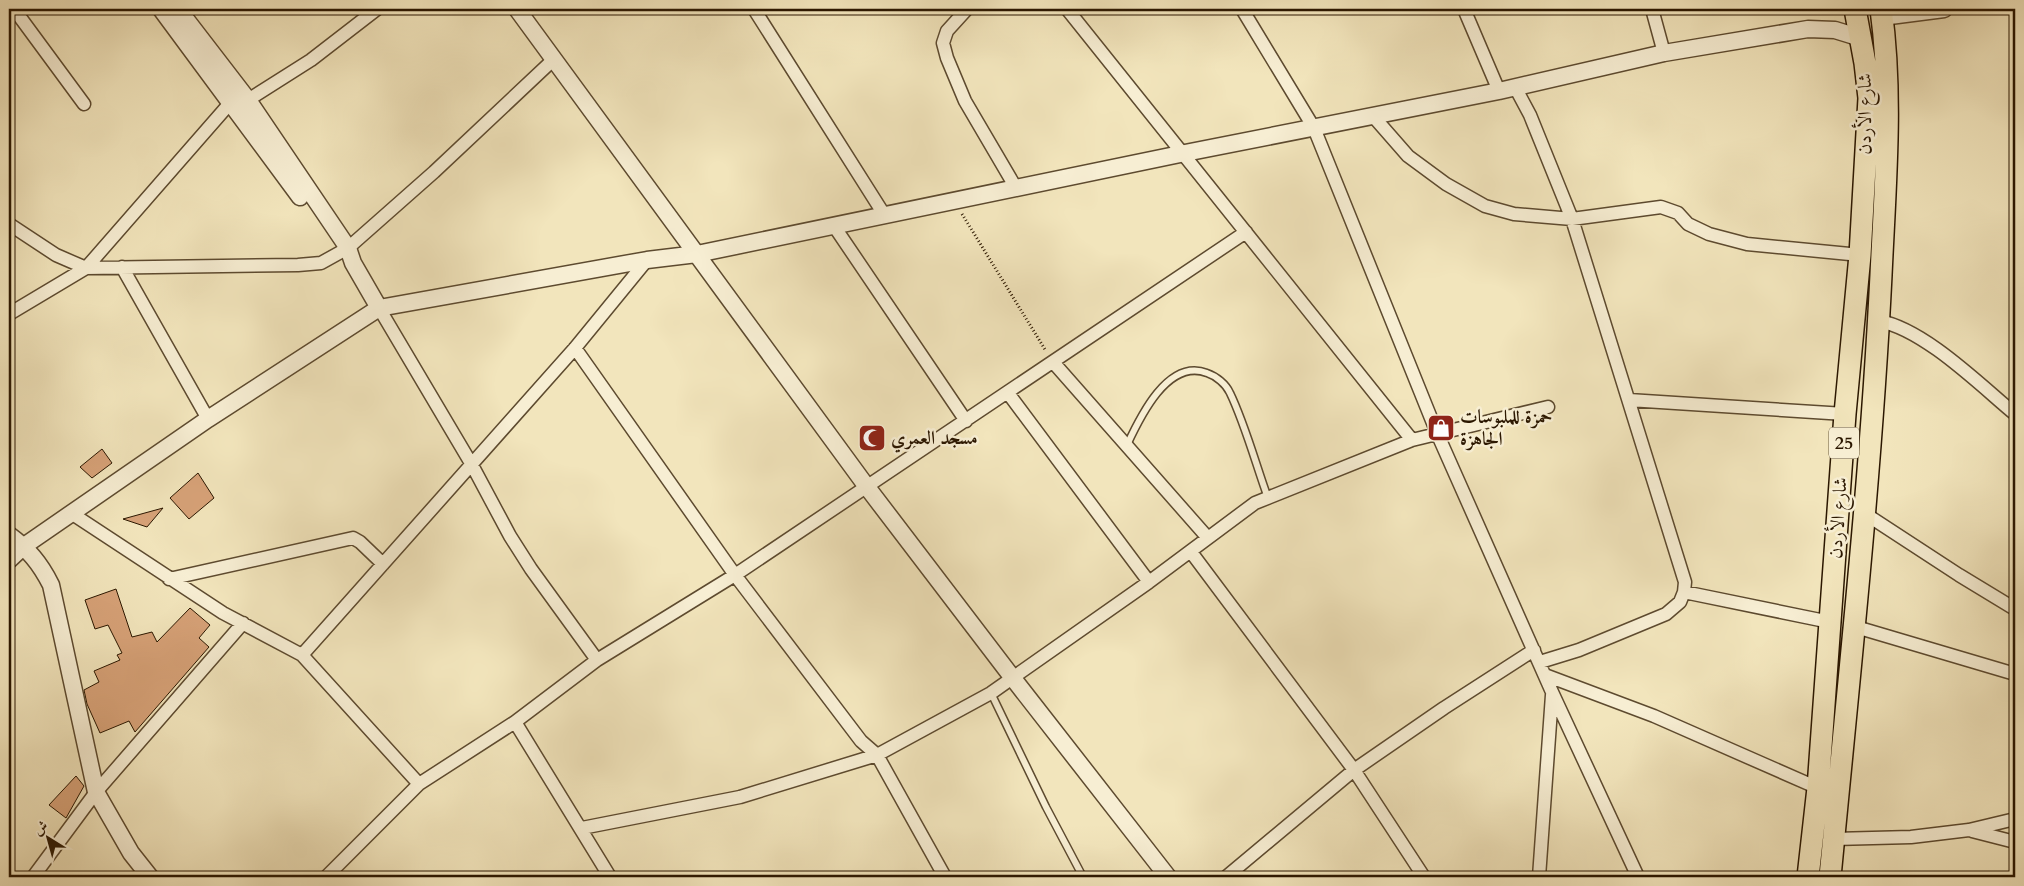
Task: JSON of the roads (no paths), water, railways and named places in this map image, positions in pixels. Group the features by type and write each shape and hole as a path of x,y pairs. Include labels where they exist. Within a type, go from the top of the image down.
{"highway":[{"name":"شارع الأردن","path":"1808,877 1818,788 1842,480 1845,414 1860,255 1869,98 1855,9"},
{"name":"شارع الأردن","path":"1830,877 1856,627 1879,321 1889,97 1881,13"},
{"path":"1842,480 1867,483"}],"street":[{"path":"14,9 84,104"},
{"path":"161,9 347,255"},
{"path":"178,9 248,100 379,308 472,464 510,536 531,569 597,660"},
{"path":"248,100 311,60 377,9"},
{"path":"517,9 868,486 1012,677 1168,877"},
{"path":"754,9 885,216"},
{"path":"967,9 946,32 944,43 947,58 965,101 1016,188"},
{"path":"1068,9 1185,153 1412,440"},
{"path":"1464,9 1499,91"},
{"path":"1652,9 1664,53"},
{"path":"1881,13 1944,9"},
{"path":"1247,12 1314,128 1437,433 1552,692 1638,877"},
{"path":"9,560 24,546 208,419 379,308 647,260 697,254 1185,153 1499,91 1664,53 1808,29 1835,30 1861,38"},
{"path":"9,224 56,255 86,268 298,265 321,263 347,255 553,60"},
{"path":"1226,877 1354,770 1444,708 1537,656 1579,650 1656,619 1673,609 1684,592 1685,582 1572,220 1530,115 1516,87"},
{"path":"9,314 86,268 231,102"},
{"path":"1373,116 1408,156 1446,184 1485,206 1514,214 1572,220 1661,207 1678,214 1688,224 1709,234 1747,244 1860,255"},
{"path":"834,226 966,421"},
{"path":"326,877 419,784 515,722 597,660 735,575 1246,232"},
{"path":"302,656 575,348 647,260"},
{"path":"122,267 208,419"},
{"path":"1879,321 1900,327 1919,338 2015,414"},
{"path":"575,348 735,575 861,741 877,755 945,877"},
{"path":"1053,362 1208,538"},
{"path":"1008,393 1150,582"},
{"path":"1629,400 1845,414"},
{"path":"582,828 740,797 877,755 991,692 1150,582 1243,511 1268,498 1412,440 1548,407"},
{"path":"71,513 169,579 302,656 419,784"},
{"path":"1864,513 2015,609"},
{"path":"9,535 24,546 43,568 51,585 96,792 131,853 150,877"},
{"path":"169,579 353,538 360,542 383,564"},
{"path":"1191,552 1354,770 1424,877"},
{"path":"1684,592 1830,622"},
{"path":"33,877 96,792 243,623"},
{"path":"1856,627 2015,674"},
{"path":"1545,675 1654,716 1818,788"},
{"path":"1539,877 1552,692"},
{"path":"515,722 582,828 610,877"},
{"path":"1834,839 1911,837 1969,830 2015,818"},
{"path":"1969,830 2015,842"}],"lane":[{"path":"1126,446 1144,409 1159,392 1177,375 1190,370 1203,371 1212,375 1229,392 1268,498"},
{"path":"991,692 1046,807 1083,877"}],"place":[{"name":"حمزة للملبوسات الجاهزة","path":"1441,428"},
{"name":"مسجد العمري","path":"872,438"}]}
